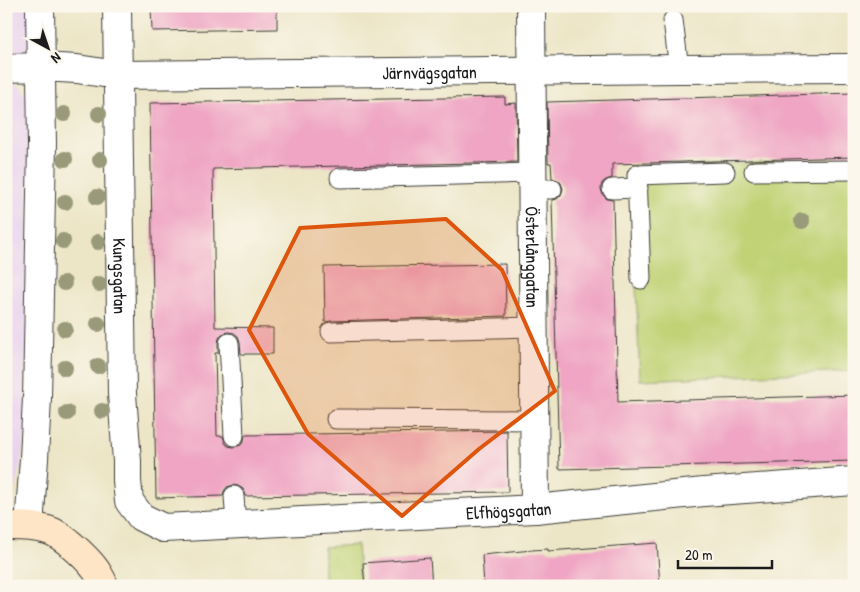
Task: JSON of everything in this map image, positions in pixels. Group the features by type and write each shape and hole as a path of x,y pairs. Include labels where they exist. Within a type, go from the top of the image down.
{"street":[{"path":"40,6 42,144 37,398 34,459 18,526 53,532 86,558 100,575 104,586"},
{"name":"Kungsgatan","path":"117,6 122,394 127,481 129,501 141,517 162,528"},
{"name":"Österlånggatan","path":"531,6 531,71 539,183 534,326 535,509"},
{"name":"Järnvägsgatan","path":"6,68 77,69 117,75 854,68"},
{"name":"Elfhögsgatan","path":"162,528 535,509 704,492 854,481"}],"lane":[{"path":"674,20 679,69"},
{"path":"754,171 854,170"},
{"path":"641,279 637,175 725,172"},
{"path":"340,178 539,183"},
{"path":"612,189 638,188"},
{"path":"331,332 534,326"},
{"path":"229,343 234,436"},
{"path":"336,419 534,420"},
{"path":"234,496 236,524"}],"highlighted area":[{"path":"446,219 502,270 555,391 479,449 402,516 308,434 249,330 300,228"}],"shaded area":[{"path":"6,6 38,6 33,55 6,72"},
{"path":"6,82 15,82 29,97 25,438 16,487 6,492"}],"green space":[{"path":"854,159 854,371 640,380 631,168"},
{"path":"357,545 360,586 324,586 324,547"}],"building":[{"path":"151,6 277,6 277,29 152,31"},
{"path":"854,93 854,157 612,164 612,178 602,183 601,189 607,199 613,200 618,402 854,395 854,461 559,469 552,200 557,199 561,195 563,189 558,180 552,178 551,163 548,163 547,102"},
{"path":"505,97 505,104 516,103 517,162 213,169 215,327 273,328 273,354 241,354 238,336 234,333 222,334 219,338 218,353 215,353 217,436 223,436 228,446 234,447 241,445 245,435 507,431 508,492 245,496 243,489 234,485 227,487 223,496 156,498 150,103"},
{"path":"505,264 506,316 325,322 324,267"},
{"path":"657,543 660,586 484,586 482,555 532,550 548,549 548,551"},
{"path":"430,558 432,586 365,586 363,563"}]}
